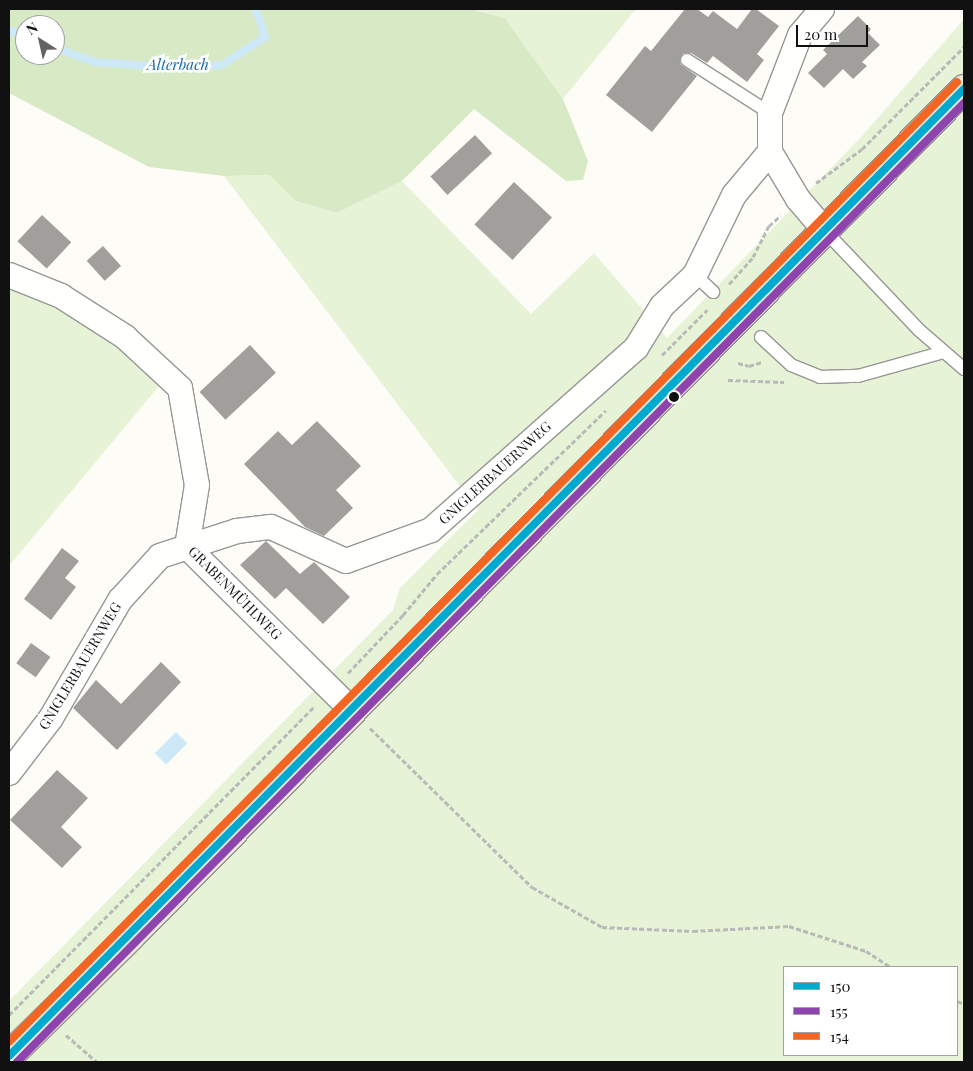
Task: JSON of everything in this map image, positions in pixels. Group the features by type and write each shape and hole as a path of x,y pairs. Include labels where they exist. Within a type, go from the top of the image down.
{"main road":[{"path":"9,1056 826,232 964,89"}],"street":[{"path":"822,9 800,35 770,113 770,152 798,199 826,232"},
{"name":"GNIGLERBAUERNWEG","path":"9,773 51,718 120,600 160,556 237,531 271,528 346,561 431,530 636,348 662,306 695,275 734,195 770,152"},
{"name":"GRABENMÜHLWEG","path":"9,276 61,296 125,337 180,388 197,484 187,547 352,710"}],"lane":[{"path":"687,60 770,113"},
{"path":"826,232 873,284 964,369"},
{"path":"695,275 714,297"},
{"path":"761,337 791,364 820,378 858,376 944,352"}],"path":[{"path":"727,287 753,257 769,226 827,172 862,149 964,46"},
{"path":"658,358 714,297"},
{"path":"728,380 812,383 820,378"},
{"path":"9,1015 403,615 443,568 609,407"},
{"path":"352,710 532,887 602,927 693,931 789,926 866,952 888,966"},
{"path":"47,1018 96,1062"}],"green space":[{"path":"9,9 471,9 505,18 563,99 588,161 583,180 566,181 474,109 402,181 337,213 296,201 269,175 224,176 149,167 9,93"},
{"path":"472,9 636,9 563,99 505,18"},
{"path":"964,19 964,1062 9,1062 9,1001 393,610 400,588 478,510 224,176 269,175 296,201 337,213 402,181 531,314 594,253 667,338 862,136"},
{"path":"9,285 84,315 160,385 9,566"}],"water":[{"path":"176,732 187,743 166,765 155,753"}],"building":[{"path":"685,9 697,9 708,17 713,11 737,29 752,9 756,9 779,26 757,54 764,60 747,82 713,56 707,63 691,53 683,53 680,64 697,76 652,132 606,95 645,46 651,51"},
{"path":"858,16 871,29 868,33 880,45 862,62 867,66 853,79 843,69 824,88 808,73 827,54 823,50"},
{"path":"475,135 492,153 447,195 430,177"},
{"path":"514,182 552,217 512,260 474,224"},
{"path":"42,215 71,242 47,269 17,241"},
{"path":"103,246 121,266 105,281 87,261"},
{"path":"250,345 276,373 225,420 200,392"},
{"path":"317,421 361,466 336,490 353,508 324,536 305,527 244,464 278,431 292,445"},
{"path":"266,541 300,574 314,562 350,597 323,624 286,588 275,599 240,565"},
{"path":"62,548 79,561 65,578 76,587 51,620 24,599"},
{"path":"31,643 50,657 36,677 16,663"},
{"path":"161,662 181,682 117,750 73,708 96,680 121,704"},
{"path":"57,770 88,798 61,827 82,847 62,868 10,820"}],"waterway":[{"name":"Alterbach","path":"65,52 95,62 180,68 222,65 265,37 256,9"},
{"name":"Alterbach","path":"9,30 15,33"}],"transit line":[{"name":"154","path":"9,1042 957,82"},
{"name":"150","path":"9,1056 964,89"},
{"name":"155","path":"17,1062 964,103"}]}
